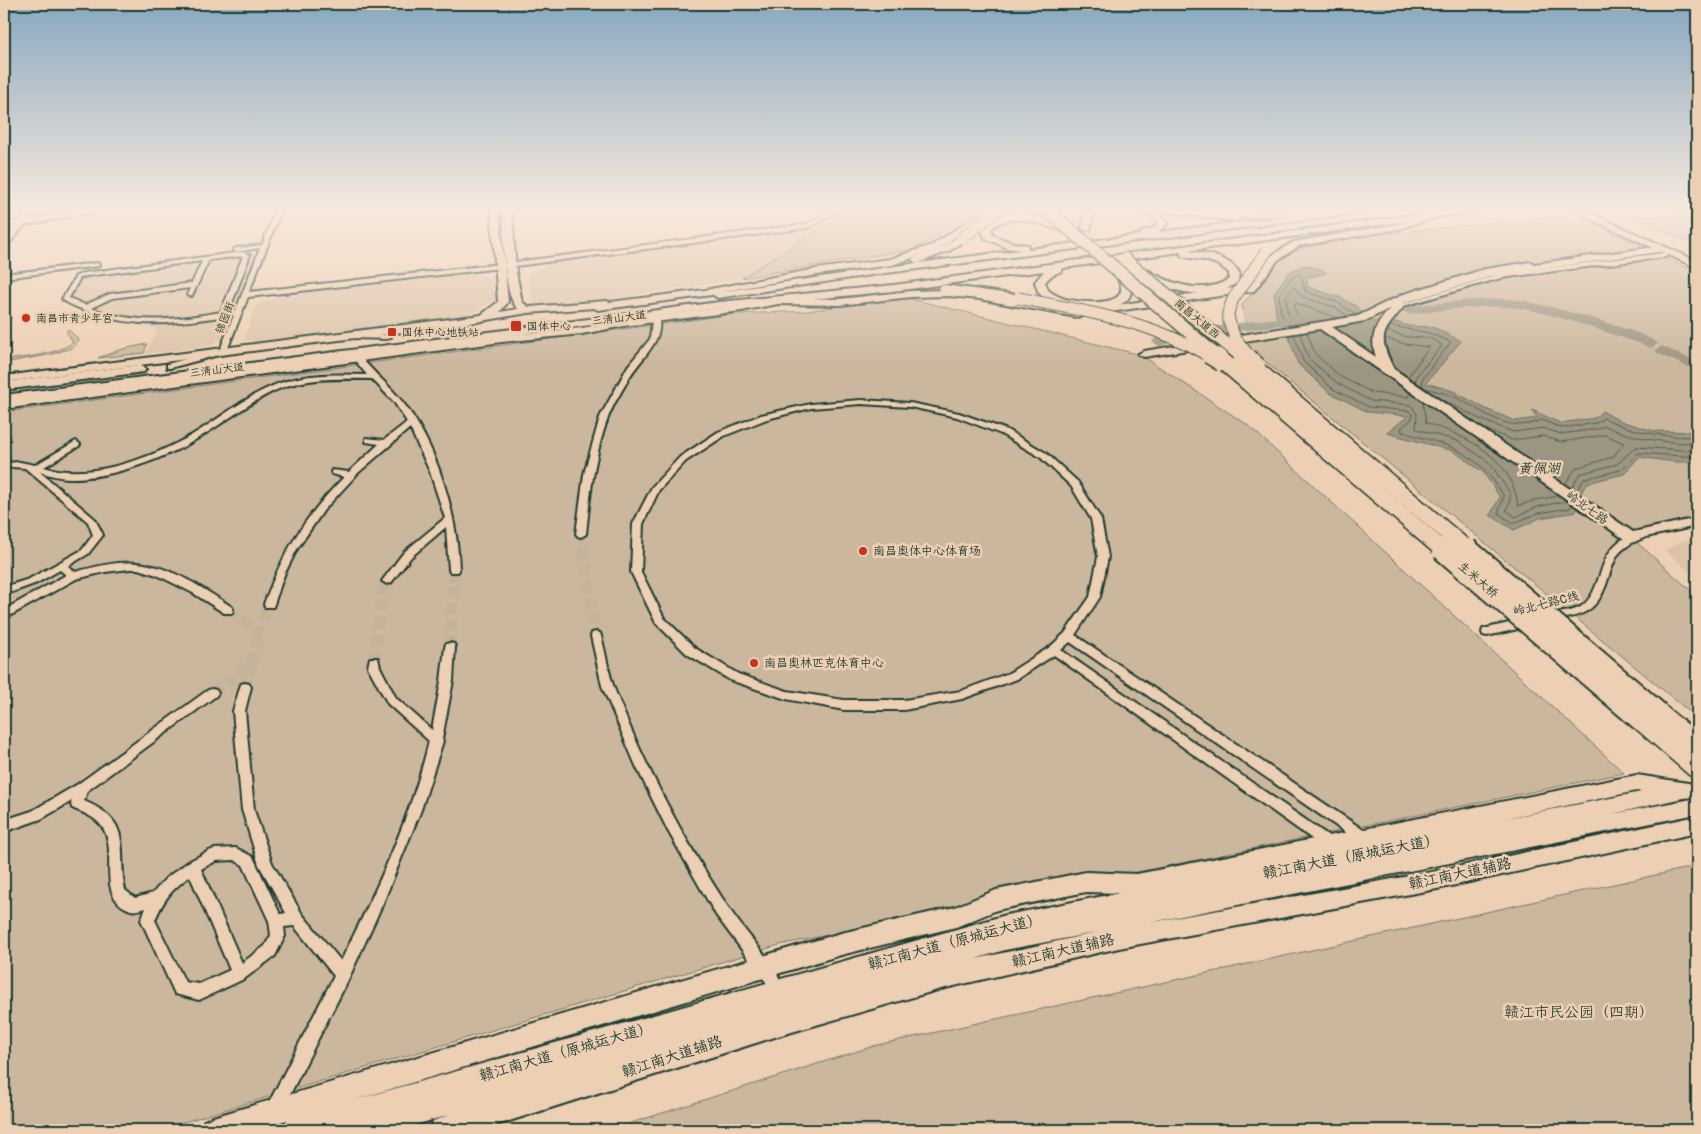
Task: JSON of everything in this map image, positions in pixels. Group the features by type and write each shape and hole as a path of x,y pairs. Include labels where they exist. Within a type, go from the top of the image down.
{"highway":[{"name":"南昌大道西","path":"1113,262 1260,392"},
{"name":"南昌大道西","path":"1128,262 1284,392"},
{"name":"生米大桥","path":"1260,392 1697,768"},
{"name":"生米大桥","path":"1284,392 1697,746"}],"main road":[{"path":"442,330 468,325 495,311 503,302 500,262"},
{"path":"4,379 483,318 528,310 606,304 709,291 816,272 892,262"},
{"path":"878,271 909,262"},
{"name":"三清山大道","path":"4,386 566,315 948,262"},
{"name":"三清山大道","path":"4,398 355,356 655,317 719,305 778,301 894,288 1077,264 1116,264 1124,262"},
{"path":"1131,264 1169,284 1201,290 1223,287 1230,284 1236,276 1231,268 1220,262"},
{"path":"1258,262 1230,303 1228,316 1230,327 1238,342 1284,392"},
{"path":"778,301 840,302 911,294 949,293 979,296 1076,314 1250,289 1270,262"},
{"path":"1144,354 1361,319 1397,304 1491,273 1592,262"},
{"path":"511,264 516,300 528,310 566,315 606,304"},
{"path":"1077,264 1055,270 1043,278 1040,282 1043,291 1059,301 1087,306 1108,304 1123,296 1126,291 1125,283 1116,264"},
{"path":"709,291 770,288"},
{"path":"894,288 945,288 1018,298 1120,320 1163,333 1192,346 1214,359 1260,392"},
{"path":"1389,371 1380,355 1377,342 1381,326 1397,304"},
{"name":"岭北七路","path":"1323,326 1632,538"},
{"path":"4,405 355,356"},
{"path":"1632,538 1642,533 1697,522"},
{"path":"213,1130 267,1121 841,944 956,917 996,900 1086,882 1137,884 1637,784 1694,795"},
{"name":"赣江南大道（原城运大道）","path":"1359,864 1384,851 1694,795"},
{"name":"赣江南大道（原城运大道）","path":"294,1130 780,998 1005,940 1359,864 1402,863 1694,795"},
{"name":"赣江南大道辅路","path":"442,1130 778,1024 941,978 1119,938 1437,880 1697,825"},
{"name":"赣江南大道（原城运大道）","path":"357,1130 780,998"}],"street":[{"path":"4,276 126,262"},
{"path":"175,262 81,275 65,299 84,308 146,322 238,312"},
{"path":"190,295 205,262"},
{"path":"224,314 244,262"},
{"name":"锦园街","path":"223,351 259,262"},
{"path":"245,295 527,262"},
{"path":"84,308 110,296 194,286"},
{"path":"581,534 588,474 604,417 632,366 654,339 655,317"},
{"path":"344,336 387,337"},
{"path":"170,366 223,351"},
{"path":"355,356 361,366 398,402 412,422 437,474 449,510 454,570"},
{"path":"4,466 10,464 26,465 66,475 110,469 162,453 206,430 264,392 292,382 330,376 374,377"},
{"path":"861,402 910,405 959,415 1004,432 1043,455 1075,484 1096,519 1103,557 1095,597 1069,636 1054,650 1013,676 962,695 904,705 844,705 786,695 734,676 691,651 660,620 636,572 638,524 655,489 684,459 721,434 764,417 811,406 861,402"},
{"path":"269,604 281,570 307,526 350,476 385,443 412,422"},
{"path":"369,440 385,443"},
{"path":"38,467 76,444"},
{"path":"4,591 33,581 85,552 98,535 92,521 26,465"},
{"path":"336,472 350,476"},
{"path":"387,581 395,567 419,541 450,519"},
{"name":"岭北七路C线","path":"1487,632 1584,610 1594,602 1606,566 1619,544 1632,538"},
{"path":"61,565 73,576"},
{"path":"4,615 73,576 106,568 136,566 152,569 209,597 228,610"},
{"path":"596,636 608,686 642,766 721,910 774,980 780,998"},
{"path":"1069,636 1402,863"},
{"path":"267,1121 344,975 402,846 438,741 449,675 450,647"},
{"path":"1054,650 1359,864"},
{"path":"374,661 374,667 392,701 438,741"},
{"path":"246,687 239,711 248,810 259,868 276,921 278,936 270,951 239,974 199,992 180,989 148,920 157,898 171,882 193,866 214,855 236,854 259,868 296,920 344,975"},
{"path":"4,826 36,815 82,788 212,693"},
{"path":"82,788 77,804 93,810 106,819 115,834 117,885 122,897 134,905 157,898"},
{"path":"193,866 239,974"},
{"path":"276,921 296,920"}],"shaded area":[{"path":"160,262 255,262 223,338 207,346 145,354 156,333 156,328 83,311 60,299 80,269 90,270"},
{"path":"767,262 742,278 565,306 533,302 528,274 551,263"},
{"path":"470,273 491,278 496,299 462,318 260,343 244,339 256,305 281,296"},
{"path":"1697,538 1697,579 1665,550 1682,541"}],"green space":[{"path":"767,262 838,262 742,278"},
{"path":"1277,262 1674,262 1697,273 1697,522 1642,533 1632,538 1697,596 1697,718 1250,349 1242,305"},
{"name":"南昌奥林匹克体育中心","path":"903,297 1141,355 1249,426 1624,773 779,945 157,1130 4,1130 4,412 736,314 807,311"},
{"path":"69,330 79,340 74,347 53,354 4,363 4,360 40,355 67,346 73,342 66,331"},
{"path":"147,344 144,353 98,358 123,349"},
{"name":"赣江市民公园（四期）","path":"1697,866 1697,1130 609,1130 877,1045"}],"water":[{"name":"黄佩湖","path":"1304,265 1321,269 1327,273 1306,278 1308,287 1339,297 1354,305 1374,322 1383,318 1408,326 1433,327 1461,341 1426,383 1453,391 1486,409 1515,421 1537,418 1532,410 1560,423 1595,418 1602,411 1620,421 1654,431 1697,432 1697,462 1675,462 1639,457 1624,474 1587,483 1578,498 1576,512 1540,518 1514,530 1490,515 1500,497 1483,472 1453,451 1387,433 1408,416 1368,412 1330,393 1298,364 1288,335 1276,315 1274,293 1289,272"}],"waterway":[{"path":"1408,310 1471,304 1517,304 1571,317 1641,339 1651,344"},
{"path":"1159,342 1181,335 1305,318"},
{"path":"1662,350 1697,367"}],"tunnel":[{"path":"581,534 583,551"},
{"path":"583,549 596,636"},
{"path":"450,647 454,570"},
{"path":"374,661 382,593 387,581"},
{"path":"259,632 269,604"},
{"path":"228,610 259,632"},
{"path":"252,663 259,632"},
{"path":"212,693 252,663"},
{"path":"245,687 252,663"}],"place":[{"name":"南昌市青少年宫","path":"26,318"},
{"name":"国体中心","path":"516,326"},
{"name":"国体中心地铁站","path":"392,332"},
{"name":"南昌奥体中心体育场","path":"863,551"},
{"name":"南昌奥林匹克体育中心","path":"754,663"}]}
